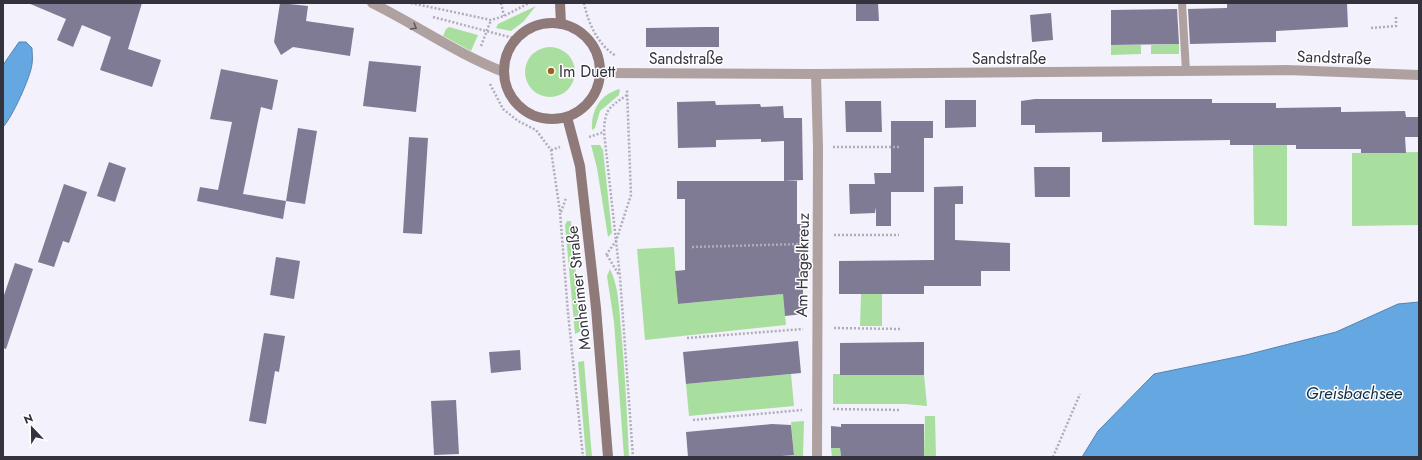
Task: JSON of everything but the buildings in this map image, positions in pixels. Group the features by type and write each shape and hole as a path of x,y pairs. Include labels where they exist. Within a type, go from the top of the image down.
{"street":[{"path":"372,3 476,61 504,72"},
{"path":"560,3 561,24"},
{"path":"547,24 561,24 581,33 590,41 599,62 600,73 598,85 586,105 578,112 567,117 554,119 540,118 528,113 518,105 510,94 504,72 508,51 517,39 534,27 547,24"},
{"name":"Sandstraße","path":"600,73 816,74 1287,70 1419,74"},
{"name":"Am Hagelkreuz","path":"816,74 818,147 816,328 817,457"},
{"name":"Monheimer Straße","path":"567,117 580,166 596,308 608,457"}],"lane":[{"path":"1182,3 1186,71"}],"path":[{"path":"411,3 491,20 504,16 529,3"},
{"path":"501,3 504,16"},
{"path":"584,3 591,26 603,44 614,55 621,58"},
{"path":"426,14 517,39"},
{"path":"1371,28 1396,26 1396,15"},
{"path":"486,78 496,93 503,109 536,130 551,150 560,212 568,313 583,457"},
{"path":"616,241 631,195 627,95 614,104 605,115 604,132 616,241 620,277 633,457"},
{"path":"818,147 901,147"},
{"path":"692,247 900,235"},
{"path":"687,338 816,328 901,328"},
{"path":"1053,457 1080,394"},
{"path":"693,420 817,409 900,410"}],"green space":[{"path":"536,6 523,22 511,31 496,28 498,24"},
{"path":"449,27 478,35 471,51 443,36 446,29"},
{"path":"1179,44 1179,54 1151,54 1151,45"},
{"path":"1111,45 1141,45 1141,54 1111,55"},
{"path":"555,47 560,48 568,54 574,62 574,82 568,90 560,96 545,97 540,96 532,90 526,82 525,67 526,62 532,54 540,48"},
{"path":"620,89 619,95 600,111 595,128 592,130 593,116 598,104 607,95"},
{"path":"591,145 600,145 603,150 612,233 608,237 597,168"},
{"path":"1253,145 1287,145 1287,226 1254,225"},
{"path":"1419,152 1419,225 1352,226 1352,153"},
{"path":"567,221 571,221 581,331 575,334 565,225"},
{"path":"674,247 678,304 783,294 786,325 645,340 637,249"},
{"path":"610,269 617,291 619,306 625,377 629,457 624,457 614,322 607,276"},
{"path":"861,294 882,294 882,326 860,326"},
{"path":"584,361 592,457 586,457 578,362"},
{"path":"791,374 794,406 689,416 686,384"},
{"path":"833,374 924,374 927,406 905,404 833,404"},
{"path":"925,416 935,416 936,457 832,457 831,448 840,448 841,456 924,456"},
{"path":"804,421 803,457 770,457 794,455 791,422"}],"water":[{"path":"19,42 26,42 32,48 31,70 20,97 3,127 3,65"},
{"name":"Greisbachsee","path":"1419,302 1419,457 1082,457 1098,431 1154,374 1246,355 1336,332 1398,304"}],"place":[{"name":"Im Duett","path":"551,71"}]}
